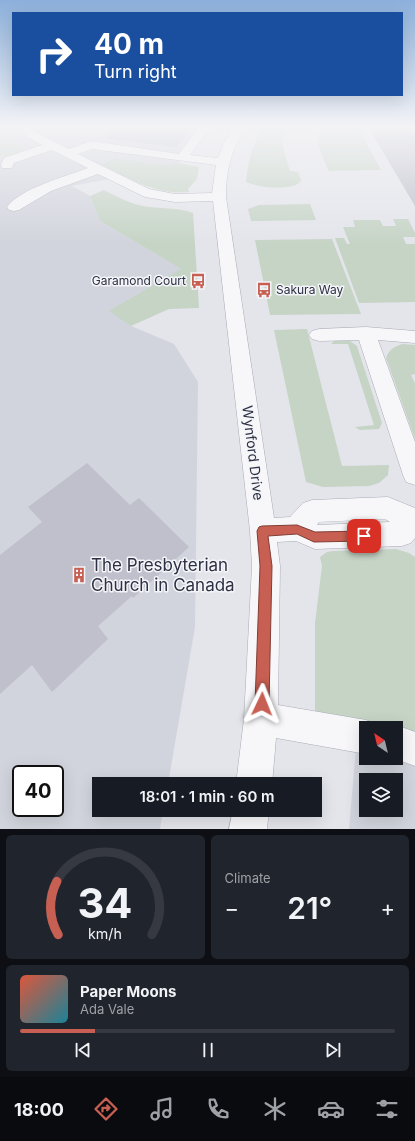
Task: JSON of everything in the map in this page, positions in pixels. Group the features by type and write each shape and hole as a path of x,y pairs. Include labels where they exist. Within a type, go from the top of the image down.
{"street":[{"path":"92,166 137,190 153,195 178,199 219,197"},
{"name":"Wynford Drive","path":"222,166 219,197 266,566 261,719 255,777"},
{"path":"14,207 32,195 51,191 98,169"},
{"path":"34,181 51,191"},
{"path":"366,333 415,475"},
{"path":"319,335 366,333 415,337"},
{"path":"262,531 297,530 314,537 402,534 413,521"},
{"path":"261,719 359,736"},
{"path":"403,745 415,749"},
{"path":"248,829 250,817"}],"shaded area":[{"path":"0,166 175,166 72,186 90,196 100,221 181,269 131,326 174,344 198,382 195,627 169,777 92,777 92,817 162,817 160,829 0,829"},
{"path":"367,621 415,656 415,829 349,829"}],"green space":[{"path":"103,166 192,166 199,167 197,179 188,189 189,192 165,191 133,180"},
{"path":"248,166 289,166 290,171 298,172 301,180 298,184 279,188 258,186 246,182"},
{"path":"327,166 379,166 381,170 329,171"},
{"path":"104,190 123,200 138,205 181,210 193,213 199,308 169,309 131,326 109,311 181,269 100,221 90,196"},
{"path":"310,204 316,220 251,221 248,209 259,205"},
{"path":"393,219 408,219 415,233 415,237 403,237 406,244 415,244 415,302 359,303 335,238 344,238 347,244 350,244 343,227 355,227 353,220 380,220 383,226 396,226"},
{"path":"332,239 361,314 270,315 255,240"},
{"path":"307,329 342,466 389,465 388,475 379,483 369,486 323,487 306,482 274,330"},
{"path":"334,341 350,341 357,346 382,423 379,429 360,430 355,427 374,425 348,344 331,344"},
{"path":"403,344 415,345 415,374 411,375 415,383 415,439 386,358 393,348"},
{"path":"396,549 409,553 415,557 415,735 403,731 403,721 359,721 359,725 315,716 315,623 322,566 320,557 327,552"}],"building":[{"path":"391,166 415,166 415,206"},
{"name":"The Presbyterian Church in Canada","path":"87,463 130,505 139,498 189,547 133,598 132,596 98,626 108,639 52,692 32,665 0,694 0,555 42,522 28,507"}],"place":[{"name":"Garamond Court","path":"198,281"},
{"name":"Sakura Way","path":"264,290"},
{"name":"The Presbyterian Church in Canada","path":"79,575"}],"route":[{"path":"262,704 266,566 262,531 297,530 314,537 364,536"}]}
